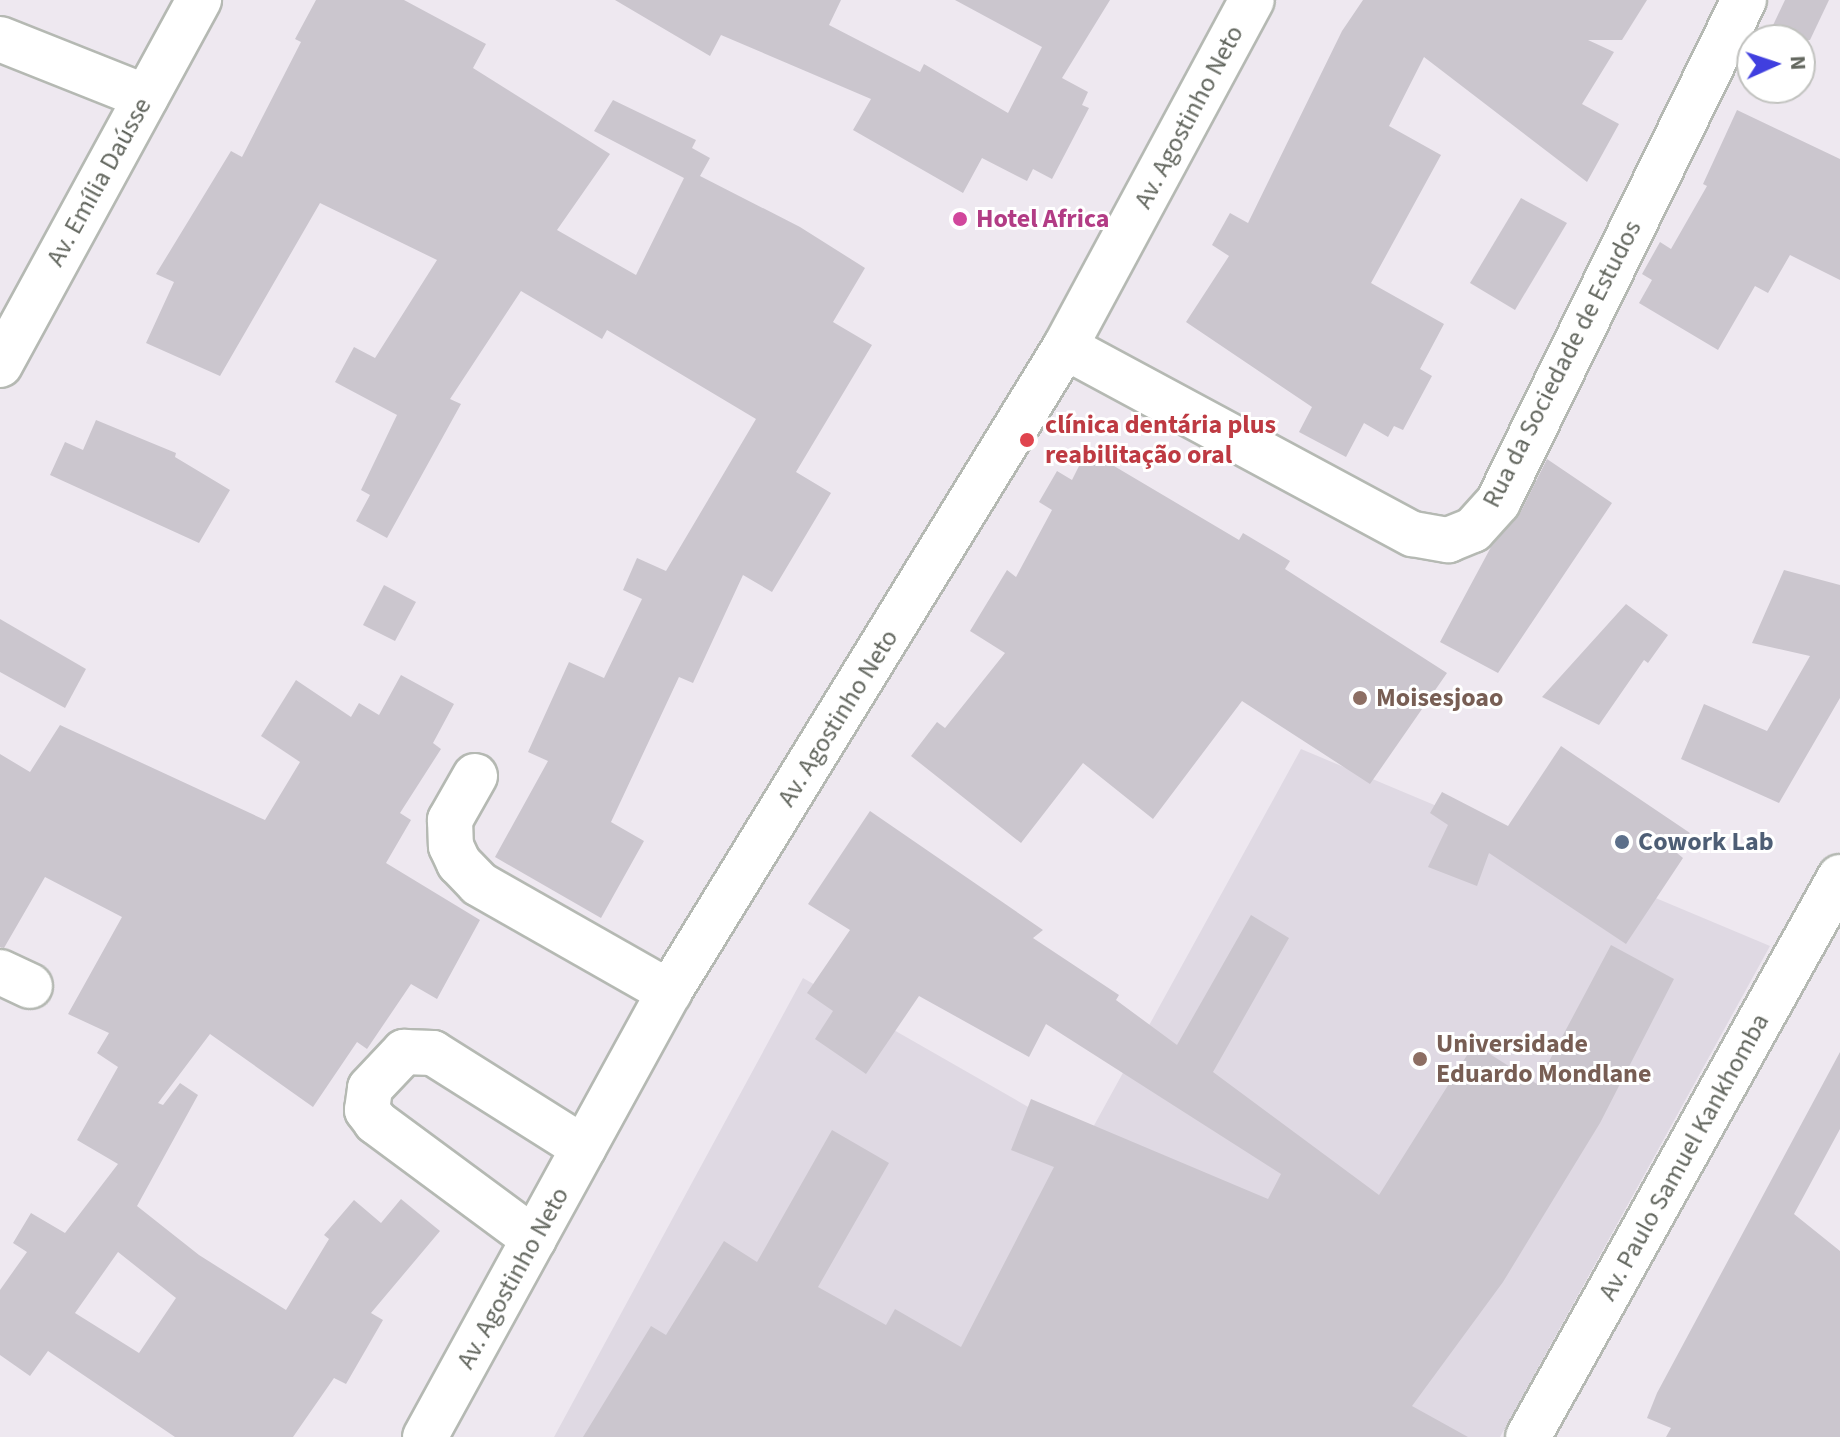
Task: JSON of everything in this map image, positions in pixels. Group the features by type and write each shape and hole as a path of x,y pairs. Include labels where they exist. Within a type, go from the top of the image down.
{"street":[{"name":"Av. Emília Daússe","path":"0,365 199,0"},
{"name":"Av. Agostinho Neto","path":"425,1437 669,992 1065,347 1252,0"},
{"name":"Rua da Sociedade de Estudos","path":"1065,347 1413,534 1448,540 1473,530 1498,502 1744,0"},
{"path":"0,39 146,97"},
{"path":"475,776 450,820 451,846 459,863 479,884 669,992"},
{"name":"Av. Paulo Samuel Kankhomba","path":"1528,1437 1840,877"},
{"path":"534,1239 376,1122 367,1110 370,1088 404,1052 433,1053 584,1148"}],"shaded area":[{"name":"Universidade Eduardo Mondlane","path":"1301,749 1770,946 1500,1437 554,1437 803,978 1086,1140"}],"building":[{"path":"316,0 404,0 486,44 473,68 610,154 557,230 636,275 684,178 594,131 613,100 696,140 692,148 710,158 700,176 800,227 865,268 833,322 872,345 796,472 831,493 772,592 743,575 693,683 679,677 611,822 644,841 601,918 495,857 548,761 528,752 569,662 604,678 642,599 623,590 637,558 666,571 756,419 607,330 602,339 521,291 450,399 461,404 387,538 356,521 370,495 361,490 397,415 335,382 354,347 375,358 437,260 320,203 220,376 146,343 174,282 156,274 231,151 242,157 301,42 295,39"},
{"path":"615,0 841,0 829,25 920,72 924,64 1008,113 1042,47 955,0 1110,0 1062,78 1088,92 1082,105 1089,108 1052,179 1033,169 1027,181 982,158 963,193 853,130 871,99 721,35 710,56"},
{"path":"1363,0 1647,0 1622,40 1588,40 1614,52 1582,104 1619,124 1587,182 1424,57 1389,126 1441,155 1371,283 1444,324 1420,369 1432,376 1403,430 1394,426 1388,437 1364,423 1346,457 1299,432 1312,407 1186,322 1229,256 1212,245 1230,213 1248,223 1342,31"},
{"path":"1785,0 1829,0 1816,27 1816,24 1774,24"},
{"path":"1737,110 1840,159 1840,280 1790,255 1768,293 1755,286 1718,350 1639,303 1652,280 1642,274 1660,242 1671,249 1707,186 1703,184"},
{"path":"1521,198 1567,223 1515,310 1470,283"},
{"path":"96,420 176,453 175,457 230,490 199,543 50,475 65,442 83,450"},
{"path":"1087,450 1239,540 1243,533 1290,561 1285,569 1447,673 1370,784 1242,701 1153,819 1083,763 1021,843 911,756 937,722 945,728 1005,653 970,631 1007,570 1016,577 1052,510 1039,502 1057,471 1072,480"},
{"path":"1547,459 1612,503 1498,673 1440,642 1491,547 1520,513"},
{"path":"1784,570 1840,585 1840,698 1779,803 1681,759 1704,704 1767,731 1810,656 1752,643"},
{"path":"384,585 416,602 395,641 363,625"},
{"path":"1626,604 1668,635 1648,663 1644,660 1599,725 1542,697"},
{"path":"0,619 86,669 65,708 0,672"},
{"path":"401,675 454,704 433,743 441,749 400,813 411,820 386,863 480,920 437,999 411,984 367,1049 357,1042 313,1107 210,1034 158,1103 163,1105 180,1083 198,1095 137,1206 199,1255 286,1310 329,1239 324,1235 354,1200 381,1223 401,1199 440,1231 371,1313 383,1320 346,1384 334,1378 293,1437 175,1437 48,1351 30,1376 0,1355 0,1290 27,1252 13,1243 31,1213 65,1233 118,1164 77,1140 118,1067 97,1053 109,1033 68,1014 122,917 45,877 4,948 0,947 0,754 30,772 60,725 265,820 300,762 261,736 296,680 351,717 359,703 379,715","holes":["118,1252 176,1298 139,1353 75,1313"]},
{"path":"1561,746 1690,833 1677,853 1683,858 1626,944 1489,853 1477,886 1428,867 1448,825 1430,813 1442,792 1508,826"},
{"path":"870,811 1043,930 1033,938 1119,995 1116,1000 1177,1045 1251,915 1289,938 1213,1072 1379,1195 1474,1044 1537,1084 1611,945 1674,979 1600,1123 1503,1282 1412,1406 1468,1437 583,1437 651,1326 666,1335 724,1241 757,1262 832,1130 889,1163 818,1287 886,1325 895,1309 961,1347 1054,1167 1011,1150 1031,1099 1268,1199 1281,1174 1046,1024 1029,1057 919,996 866,1074 815,1039 833,1011 807,993 850,930 808,904"},
{"path":"1840,1052 1840,1129 1794,1214 1840,1251 1840,1437 1666,1437 1671,1428 1647,1418 1657,1393"}],"place":[{"name":"Hotel Africa","path":"960,219"},
{"name":"clínica dentária plus reabilitação oral","path":"1027,440"},
{"name":"Moisesjoao","path":"1360,698"},
{"name":"Cowork Lab","path":"1622,842"},
{"name":"Universidade Eduardo Mondlane","path":"1420,1059"}]}
